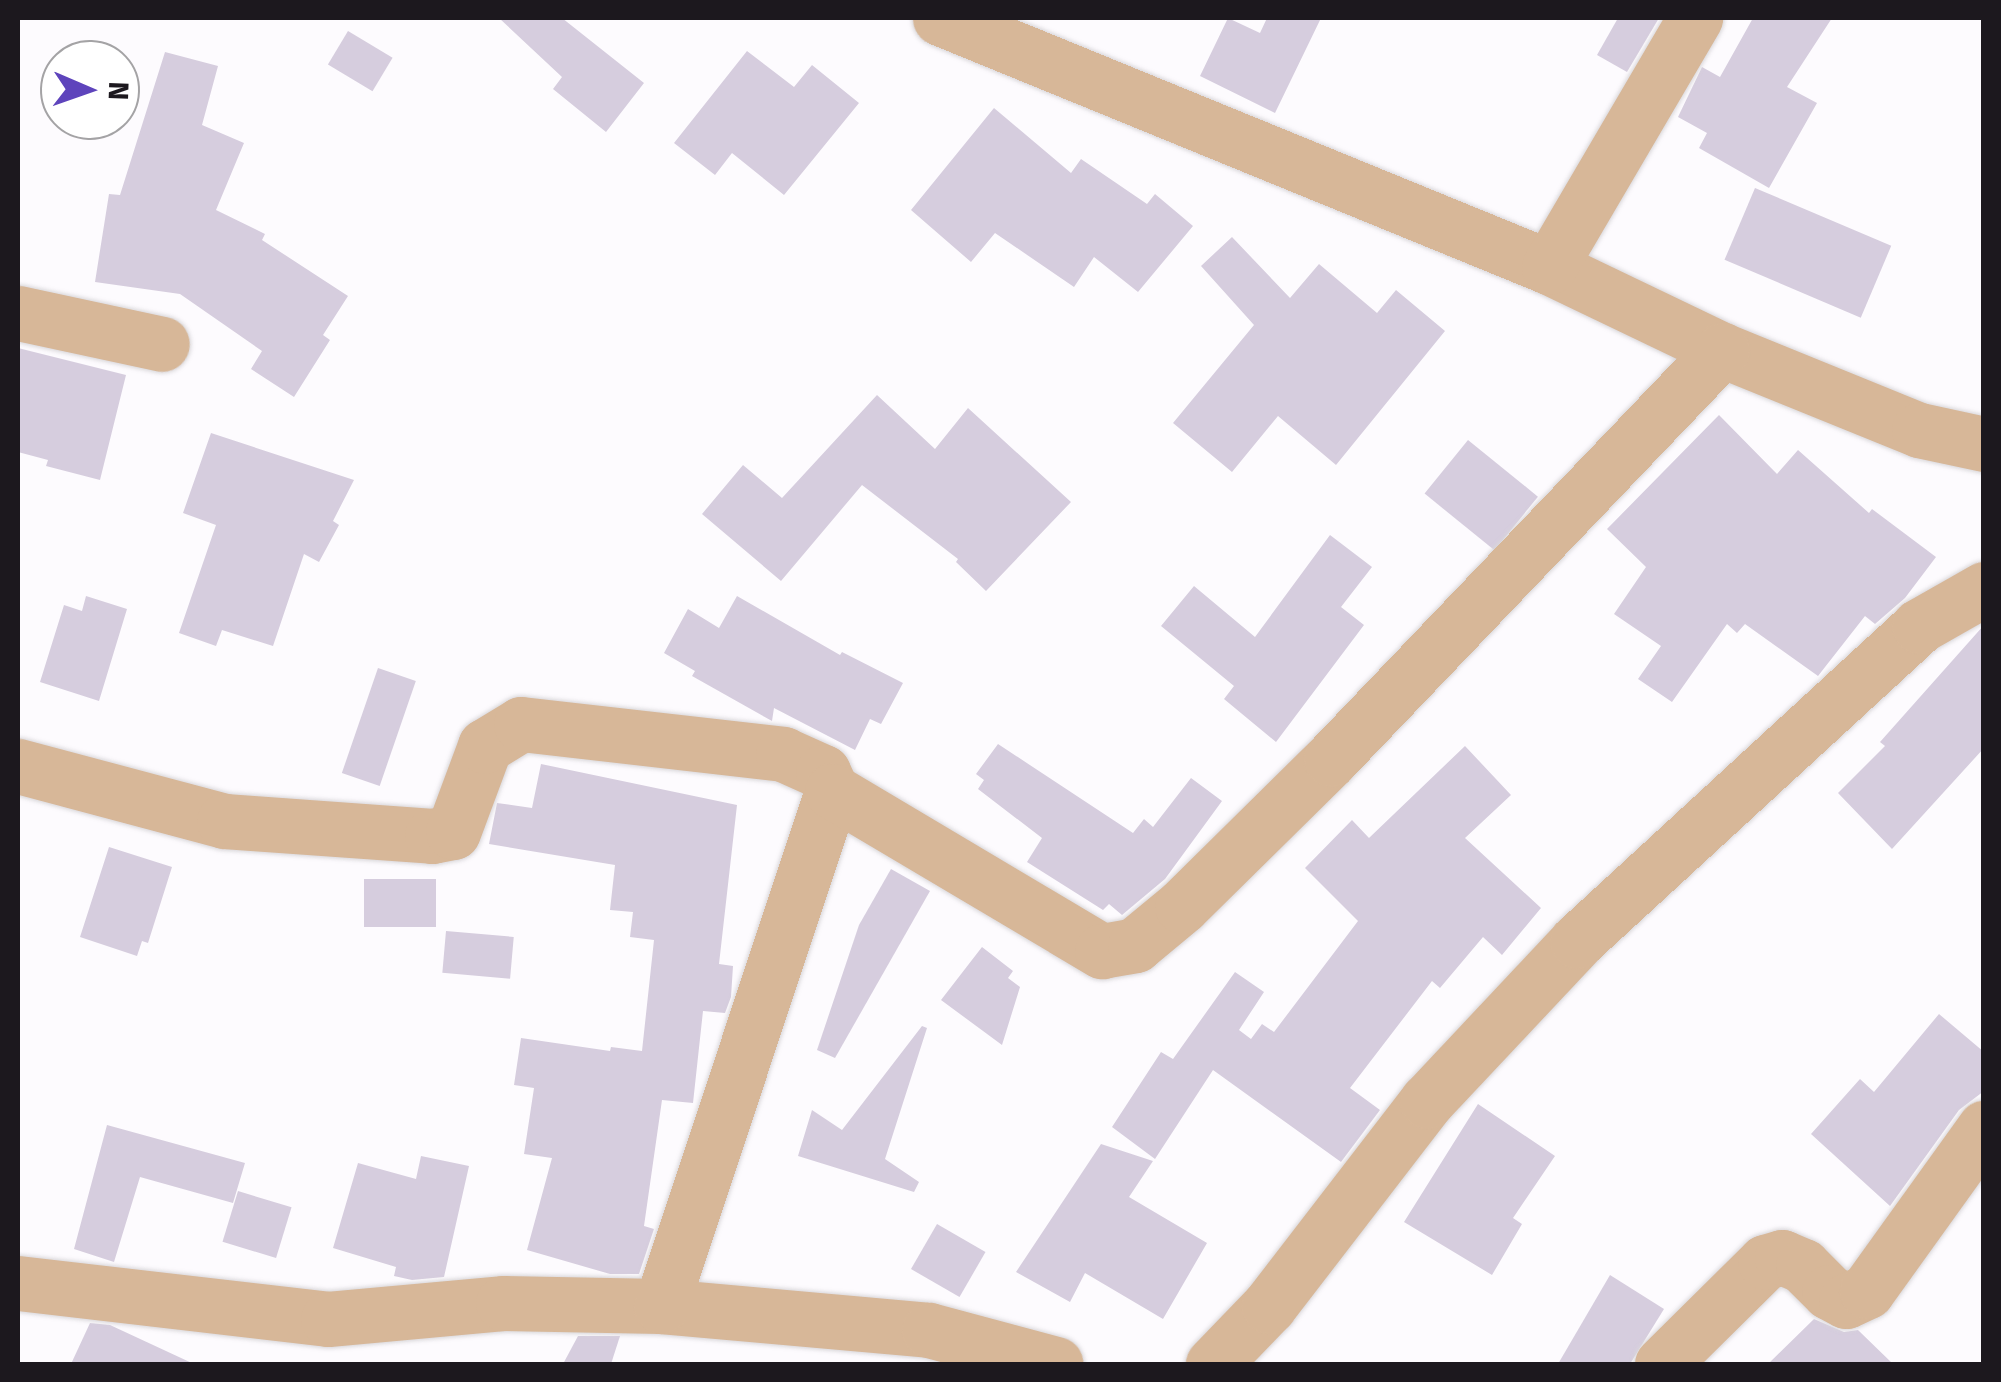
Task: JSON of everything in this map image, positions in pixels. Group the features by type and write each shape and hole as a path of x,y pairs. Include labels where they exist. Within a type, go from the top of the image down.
{"street":[{"path":"940,18 1549,267 1722,350 1919,430 1984,444"},
{"path":"1549,267 1695,18"},
{"path":"18,313 162,344"},
{"path":"18,766 224,820 432,836 453,832 485,746 521,724 783,754 823,772 832,791 1102,951 1135,944 1182,906 1330,759 1722,350"},
{"path":"1212,1364 1269,1306 1428,1101 1577,941 1919,626 1984,590"},
{"path":"661,1306 832,791"},
{"path":"1662,1364 1765,1262 1782,1257 1802,1266 1829,1292 1846,1300 1867,1290 1984,1128"},
{"path":"18,1283 328,1319 502,1303 661,1306 929,1330 1056,1364"}],"building":[{"path":"499,18 562,18 644,83 606,132 553,89 562,77"},
{"path":"1228,18 1260,33 1267,18 1321,18 1275,113 1200,76"},
{"path":"1618,18 1659,18 1627,72 1597,55"},
{"path":"1753,18 1832,18 1787,87 1817,103 1769,188 1699,148 1707,133 1678,117 1702,67 1720,77"},
{"path":"348,31 393,58 372,91 328,64"},
{"path":"747,51 794,87 812,65 859,103 784,195 732,153 715,175 674,143"},
{"path":"165,52 218,66 202,125 244,143 216,210 265,234 262,240 348,296 323,335 330,340 294,397 251,369 262,351 180,294 95,282 109,194 120,195"},
{"path":"994,108 1071,173 1081,159 1147,204 1155,194 1193,226 1138,292 1094,257 1074,287 995,233 971,262 911,210"},
{"path":"1755,188 1891,246 1861,318 1725,260"},
{"path":"1232,237 1290,298 1319,264 1377,313 1396,290 1445,331 1336,465 1278,416 1232,472 1173,423 1254,325 1201,266"},
{"path":"18,348 126,375 100,480 46,466 48,460 18,452"},
{"path":"877,395 935,449 968,408 1071,502 986,591 956,562 958,559 862,485 781,581 702,514 743,465 782,498"},
{"path":"1719,415 1777,474 1798,450 1869,513 1872,509 1936,557 1905,598 1875,624 1865,616 1818,676 1745,624 1737,633 1727,624 1672,702 1638,679 1661,646 1614,614 1646,567 1607,529"},
{"path":"211,433 354,480 333,521 339,525 319,562 304,554 273,646 222,630 216,646 179,633 216,525 183,513"},
{"path":"1468,440 1538,497 1495,550 1425,494"},
{"path":"1330,535 1372,567 1341,607 1364,625 1276,742 1224,699 1234,686 1161,626 1194,586 1255,637"},
{"path":"86,596 127,609 99,701 40,682 64,605 82,611"},
{"path":"737,596 840,655 842,652 903,683 881,724 870,719 855,750 774,708 772,721 692,676 695,671 664,653 688,609 719,628"},
{"path":"1984,625 1984,748 1892,849 1838,793 1885,746 1880,742"},
{"path":"378,668 416,681 380,786 342,773"},
{"path":"998,744 1133,833 1144,819 1153,827 1191,778 1222,801 1165,879 1122,915 1109,904 1103,910 1027,862 1042,838 978,789 984,780 976,774"},
{"path":"1465,746 1511,795 1465,838 1541,908 1502,955 1483,937 1440,988 1432,981 1350,1088 1380,1110 1341,1162 1213,1070 1155,1159 1112,1127 1161,1052 1173,1059 1235,972 1264,992 1239,1030 1251,1039 1262,1024 1274,1032 1358,921 1305,868 1352,820 1369,838"},
{"path":"541,764 737,805 719,964 733,966 731,997 725,1013 703,1011 693,1103 662,1100 644,1226 654,1229 639,1274 610,1274 527,1250 552,1158 524,1154 534,1088 514,1085 521,1038 610,1051 611,1047 642,1051 654,940 630,937 633,912 610,910 615,865 489,844 497,803 532,808"},
{"path":"109,847 172,867 148,943 142,941 137,956 80,937"},
{"path":"891,869 930,891 835,1058 817,1050 859,925"},
{"path":"364,879 436,879 436,927 364,927"},
{"path":"446,931 514,937 510,979 442,973"},
{"path":"982,947 1013,971 1008,978 1020,987 1002,1045 941,1000"},
{"path":"1939,1014 1984,1052 1984,1091 1959,1110 1890,1206 1811,1134 1860,1079 1874,1092"},
{"path":"922,1026 927,1028 885,1159 919,1182 914,1192 798,1156 812,1110 842,1130"},
{"path":"1478,1104 1555,1156 1513,1218 1522,1224 1492,1275 1404,1222"},
{"path":"107,1125 245,1163 233,1203 140,1177 114,1262 74,1249"},
{"path":"1101,1144 1153,1161 1129,1197 1207,1243 1163,1319 1085,1273 1070,1302 1016,1272"},
{"path":"421,1156 469,1166 444,1277 412,1280 394,1276 396,1267 333,1248 358,1163 416,1179"},
{"path":"238,1191 292,1207 276,1258 223,1242"},
{"path":"937,1224 985,1252 959,1297 911,1269"},
{"path":"1610,1275 1664,1309 1630,1364 1558,1364"},
{"path":"1814,1319 1844,1332 1858,1330 1893,1364 1768,1364"},
{"path":"90,1323 110,1325 194,1364 71,1364"},
{"path":"578,1336 620,1336 611,1364 563,1364"}]}
